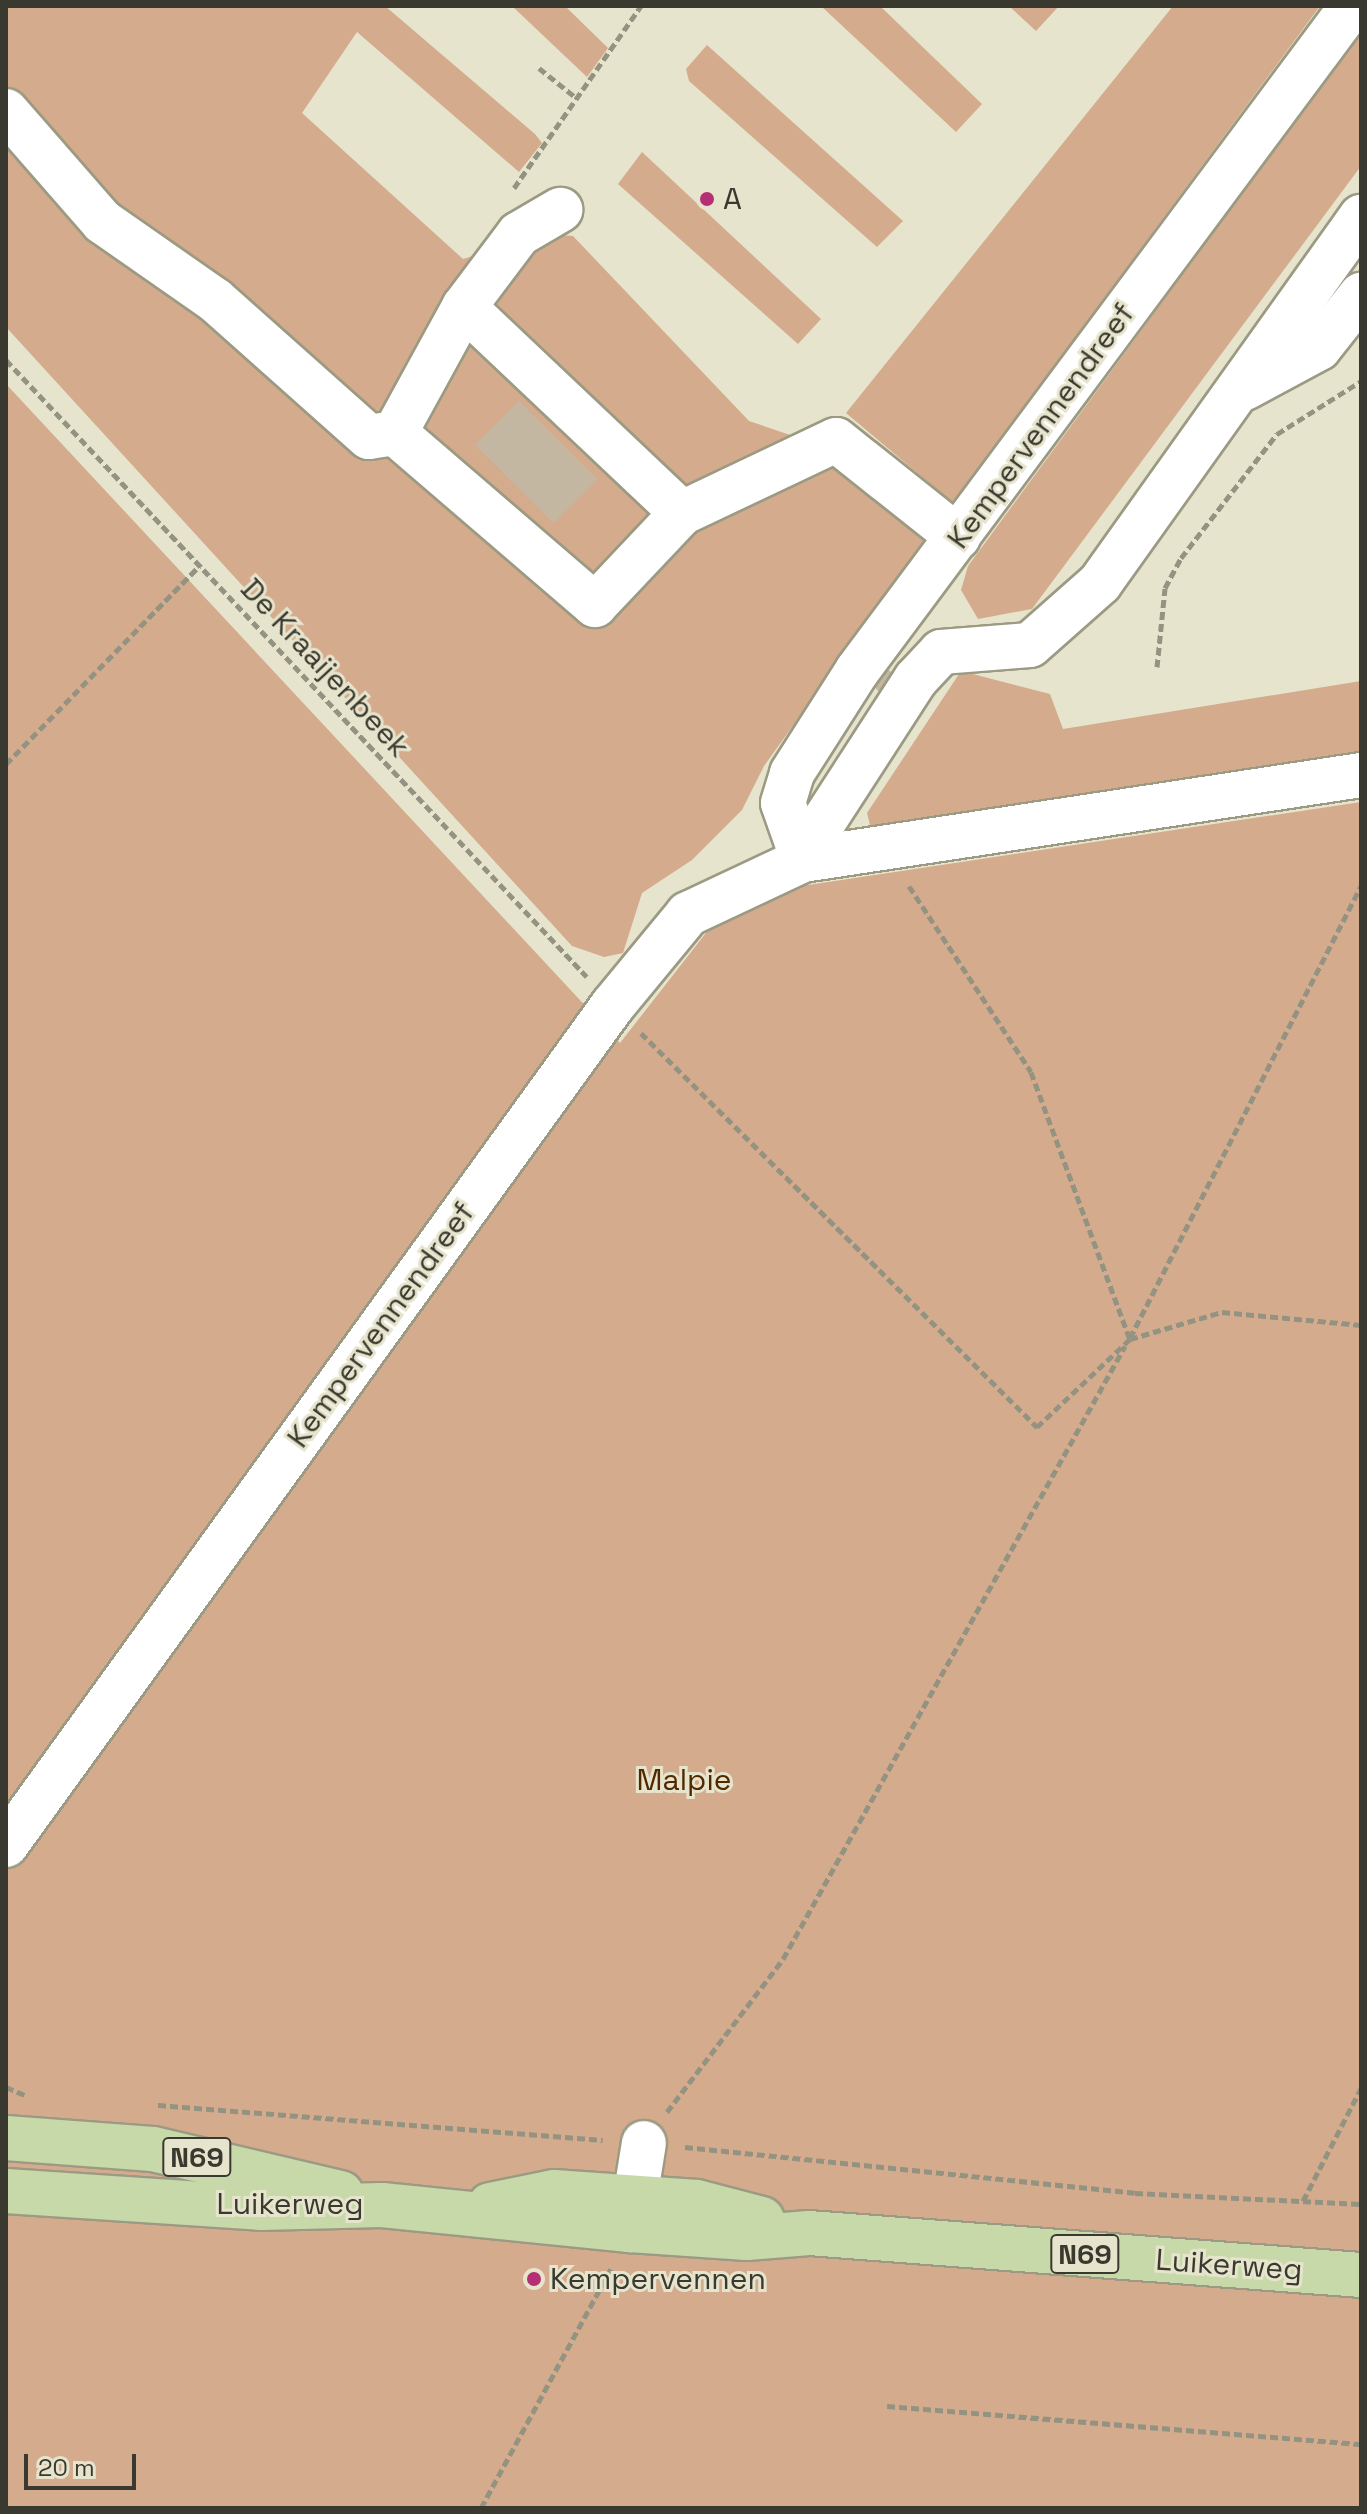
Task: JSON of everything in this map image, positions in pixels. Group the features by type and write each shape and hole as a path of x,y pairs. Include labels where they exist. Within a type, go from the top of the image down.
{"main road":[{"name":"Luikerweg","path":"6,2138 182,2154 382,2205"},
{"name":"Luikerweg","path":"6,2191 260,2208 382,2205 634,2214 747,2238 809,2233 1361,2275"}],"street":[{"name":"Kempervennendreef","path":"802,851 785,825 792,773 857,671 924,586 1352,6"},
{"path":"6,111 103,222 215,300 369,437 395,433 595,605 682,513 836,440 958,537"},
{"path":"395,433 464,307 519,234 560,210"},
{"path":"802,851 916,679 941,652 1030,645 1100,583 1361,217"},
{"path":"1273,341 1327,318 1361,271"},
{"path":"1319,348 1361,295"},
{"path":"464,307 682,513"},
{"path":"1236,393 1361,327"},
{"path":"924,586 941,652"},
{"name":"Kempervennendreef","path":"6,1845 613,1005 688,914 802,851 860,855 1361,775"},
{"path":"634,2214 644,2143"}],"path":[{"path":"509,196 574,96 640,6"},
{"path":"539,68 574,96"},
{"name":"De Kraaijenbeek","path":"6,360 613,1005 1037,1427 1130,1339"},
{"path":"1157,667 1165,588 1181,558 1277,434 1361,381"},
{"path":"6,764 199,566"},
{"path":"860,855 912,888 1031,1072 1130,1339"},
{"path":"644,2143 783,1959 1130,1339 1361,886"},
{"path":"1130,1339 1222,1312 1361,1325"},
{"path":"1303,2201 1361,2088"},
{"path":"481,2508 634,2214"},
{"path":"887,2406 1361,2444"}],"green space":[{"path":"6,6 385,6 542,143 519,172 357,32 302,113 463,259 548,234 573,236 749,421 820,445 928,537 764,766 742,810 692,860 642,893 623,953 604,957 572,946 6,327"},
{"path":"512,6 565,6 608,48 587,77"},
{"path":"821,6 880,6 982,104 956,132"},
{"path":"1009,6 1059,6 1036,31"},
{"path":"1173,6 1320,6 953,503 846,413"},
{"path":"1361,32 1361,166 1032,609 978,619 961,590 968,566"},
{"path":"707,45 903,221 877,247 689,81 686,69"},
{"path":"642,152 821,319 798,344 618,184"},
{"name":"Malpie","path":"6,384 620,1043 727,906 775,890 1361,802 1361,2508 6,2508"},
{"path":"961,671 1050,694 1063,729 1361,681 1361,761 872,833 867,813"}],"building":[{"path":"519,401 597,479 554,523 475,445"},
{"path":"884,667 896,675 879,692 872,684"}],"place":[{"name":"A","path":"707,199"},
{"name":"Kempervennen","path":"534,2279"}]}
